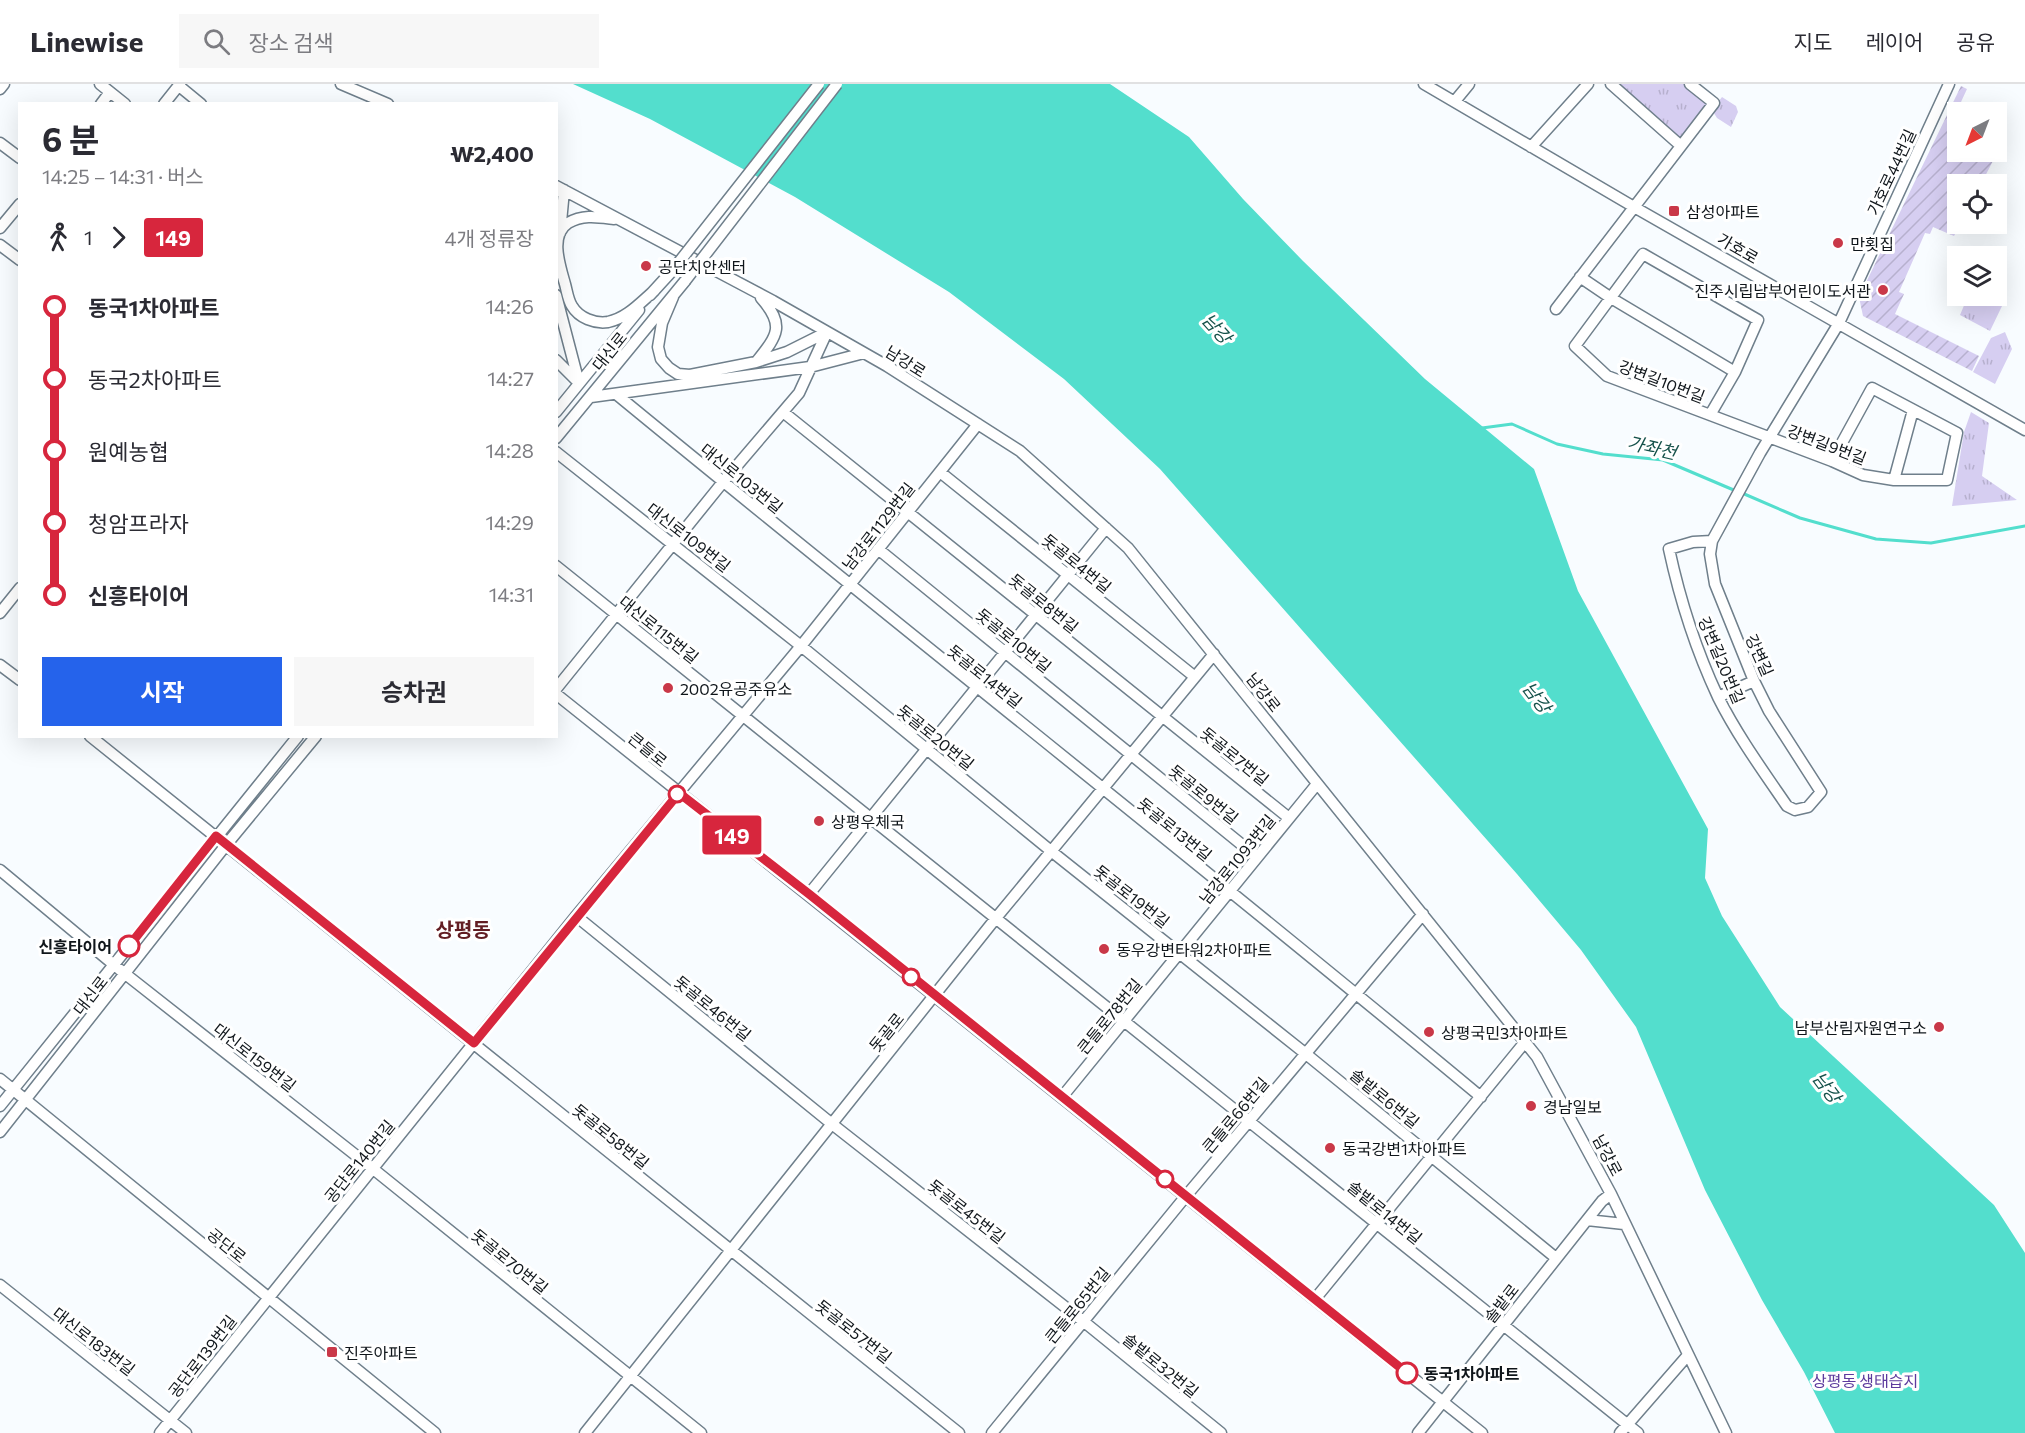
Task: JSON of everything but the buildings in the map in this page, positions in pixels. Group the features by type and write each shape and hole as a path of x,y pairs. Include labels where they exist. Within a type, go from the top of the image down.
{"street":[{"path":"0,89 4,84"},
{"path":"100,84 122,102"},
{"path":"341,84 383,102"},
{"name":"대신로","path":"558,409 672,271 819,84"},
{"name":"대신로","path":"558,436 685,282 837,84"},
{"name":"가호로","path":"1424,84 1634,207 2025,429"},
{"path":"1455,101 1469,84"},
{"path":"1531,147 1588,84"},
{"path":"1611,84 1681,146"},
{"path":"1556,309 1714,103 1690,84"},
{"name":"가호로44번길","path":"1839,323 1949,84"},
{"path":"166,102 179,85 199,102"},
{"path":"102,102 110,92"},
{"path":"0,143 18,156"},
{"path":"558,244 559,189"},
{"name":"남강로","path":"559,189 588,201 617,219 827,332 978,424 1020,452 1128,548 1537,1057 1611,1194 1726,1433"},
{"path":"0,228 18,206"},
{"path":"560,233 568,223 588,215 617,219"},
{"path":"558,224 560,233"},
{"path":"0,245 18,258"},
{"path":"558,254 571,304 576,312 585,319 599,323 623,316 654,291"},
{"name":"강변길10번길","path":"1735,372 1758,320 1643,254 1575,346 1606,376 1769,438"},
{"path":"1580,277 1735,372 1710,415"},
{"path":"756,293 768,306 777,322 775,338 756,362"},
{"path":"673,297 662,322 658,347 661,358 678,374 690,375 756,362 787,352 827,332"},
{"path":"558,303 579,383"},
{"path":"1769,438 1839,323"},
{"path":"558,687 723,482 799,393 827,332"},
{"path":"591,397 810,367 864,353"},
{"path":"558,362 579,383"},
{"name":"강변길9번길","path":"1769,438 1863,475 1894,480 1947,480 1957,433 1872,388 1832,461"},
{"name":"대신로103번길","path":"616,394 849,585"},
{"path":"1894,480 1913,410"},
{"name":"돗골로8번길","path":"783,412 1162,717"},
{"name":"남강로1129번길","path":"679,793 801,646 978,424"},
{"name":"강변길","path":"1769,438 1723,519 1712,542 1710,554 1715,584 1754,681 1769,711 1821,792"},
{"name":"대신로109번길","path":"558,454 801,646"},
{"name":"돗골로4번길","path":"940,472 1195,677"},
{"path":"809,894 1106,528"},
{"name":"강변길20번길","path":"1712,542 1693,542 1669,549 1683,607 1718,697 1755,759 1787,806 1796,810 1808,807 1821,792"},
{"name":"돗골로10번길","path":"878,549 1131,754"},
{"name":"대신로115번길","path":"558,568 996,918"},
{"name":"돗골로14번길","path":"849,585 1102,789"},
{"path":"0,613 18,590"},
{"name":"돗골로20번길","path":"801,646 1051,851"},
{"name":"돗골로","path":"585,1433 996,918 1214,654"},
{"path":"0,665 18,678"},
{"path":"1718,697 1754,681"},
{"name":"큰들로","path":"558,696 1482,1433"},
{"name":"돗골로7번길","path":"1162,717 1289,818"},
{"name":"돗골로58번길","path":"93,738 474,1043 730,1252"},
{"name":"대신로","path":"0,1132 26,1100 120,969 221,840 297,738"},
{"name":"대신로","path":"221,840 314,738"},
{"name":"돗골로9번길","path":"1131,754 1257,857"},
{"name":"남강로1093번길","path":"1179,953 1317,784"},
{"name":"돗골로13번길","path":"1102,789 1356,993 1481,1097"},
{"name":"공단로140번길","path":"268,1298 576,916 679,793"},
{"name":"돗골로19번길","path":"1051,851 1306,1054"},
{"name":"대신로159번길","path":"0,870 120,969 372,1168"},
{"name":"큰들로66번길","path":"1186,1196 1423,914"},
{"name":"돗골로46번길","path":"576,916 832,1124"},
{"name":"솔밭로14번길","path":"996,918 1503,1325 1623,1428 1638,1433"},
{"name":"큰들로78번길","path":"1062,1097 1179,953"},
{"name":"대신로","path":"0,1106 120,969"},
{"path":"1315,1299 1525,1042"},
{"name":"솔밭로6번길","path":"1306,1054 1556,1257"},
{"name":"공단로","path":"0,1079 435,1433"},
{"name":"돗골로45번길","path":"832,1124 1083,1321"},
{"name":"돗골로70번길","path":"372,1168 700,1433"},
{"name":"솔밭로","path":"1418,1433 1556,1257 1602,1201 1611,1194"},
{"name":"큰들로65번길","path":"992,1433 1186,1196"},
{"path":"1587,1220 1624,1224"},
{"name":"돗골로57번길","path":"730,1252 959,1433"},
{"name":"대신로183번길","path":"0,1285 186,1433"},
{"name":"공단로139번길","path":"160,1433 268,1298"},
{"name":"솔밭로32번길","path":"1083,1321 1221,1433"},
{"path":"1623,1428 1688,1355"}],"green space":[{"path":"1613,84 1688,84 1711,102 1680,143"},
{"path":"1961,86 1967,89 1961,102 1953,102"},
{"path":"1722,97 1736,106 1738,112 1731,127 1717,118 1712,110"},
{"path":"1947,115 1947,162 1992,162 1986,174 1947,174 1947,233 1933,227 1930,234 1925,233 1899,292 1904,294 1895,314 1979,356 1972,371 1863,316 1859,297"},
{"path":"1964,306 2002,306 1990,331 1960,315"},
{"path":"2005,332 2012,349 1995,384 1973,372 1991,338"},
{"path":"1971,412 1989,423 1982,476 2017,500 1952,506 1964,432"}],"water":[{"name":"남강","path":"573,84 1110,84 1189,137 1243,199 1303,261 1425,379 1534,469 1578,591 1708,829 1705,878 1722,916 1780,1007 1994,1205 2025,1253 2025,1433 1835,1433 1705,1190 1636,1027 1581,950 1517,874 1160,469 1064,379 949,292 795,197 650,119"}],"waterway":[{"name":"가좌천","path":"1482,428 1512,424 1557,444 1603,454 1663,460 1736,491"},
{"name":"가좌천","path":"1742,493 1800,518 1876,539 1931,543 2025,526"}],"bus line":[{"name":"149","path":"129,946 216,836 474,1043 679,793 809,894 1407,1373"}],"place":[{"name":"삼성아파트","path":"1674,211"},
{"name":"만횟집","path":"1838,243"},
{"name":"공단치안센터","path":"646,266"},
{"name":"진주시립남부어린이도서관","path":"1883,290"},
{"name":"2002유공주유소","path":"668,688"},
{"name":"상평우체국","path":"819,821"},
{"name":"신흥타이어","path":"129,946"},
{"name":"동우강변타워2차아파트","path":"1104,949"},
{"name":"남부산림자원연구소","path":"1939,1027"},
{"name":"상평국민3차아파트","path":"1429,1032"},
{"name":"경남일보","path":"1531,1106"},
{"name":"동국강변1차아파트","path":"1330,1148"},
{"name":"진주아파트","path":"332,1352"},
{"name":"동국1차아파트","path":"1407,1373"}],"district":[{"name":"상평동","path":"463,929"}],"park label":[{"name":"상평동 생태습지","path":"1865,1380"}]}
